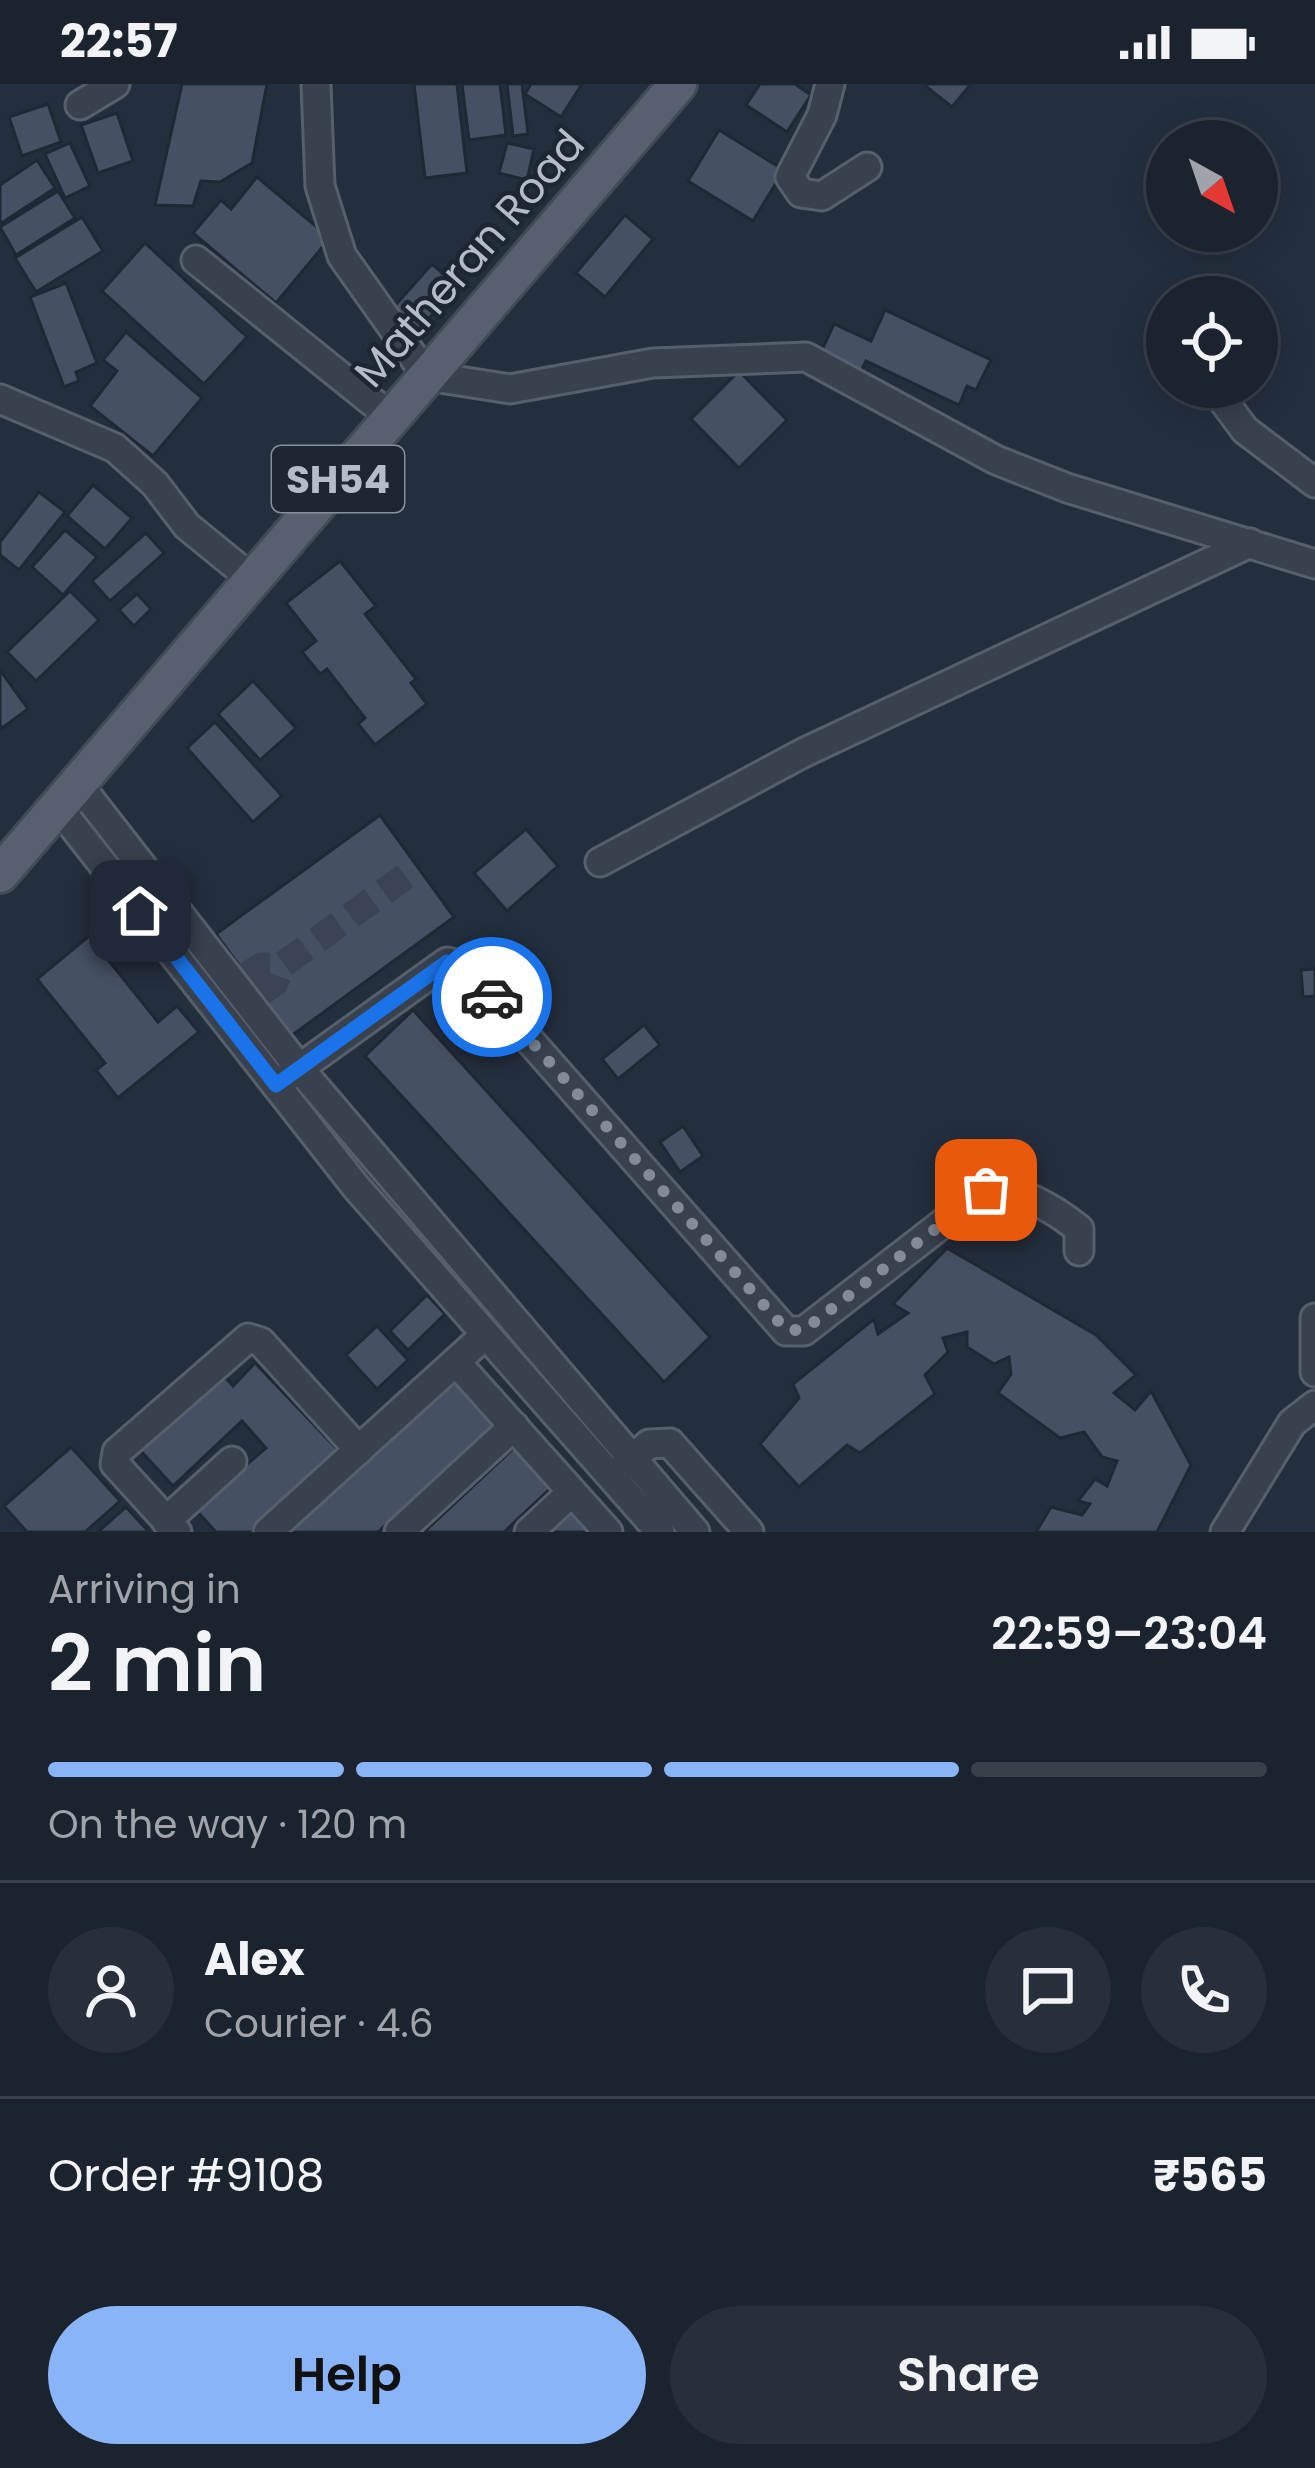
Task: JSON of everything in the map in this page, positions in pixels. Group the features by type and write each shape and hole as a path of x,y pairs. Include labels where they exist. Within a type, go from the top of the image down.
{"main road":[{"name":"Matheran Road","path":"0,874 678,84"}],"street":[{"path":"80,105 115,84"},
{"path":"316,84 320,186 342,256 427,376 509,388 653,363 806,357 996,460 1067,488 1315,564"},
{"path":"830,84 822,115 790,178 801,193 822,196 868,167"},
{"path":"196,260 391,417"},
{"path":"0,399 115,448 155,484 187,526 252,579"},
{"path":"1229,408 1245,430 1315,483"},
{"path":"600,862 803,753 1250,543"},
{"path":"68,796 247,989 299,1068 620,1470 656,1522 695,1532"},
{"path":"68,796 276,1085 484,1336 620,1470"},
{"path":"276,1085 447,962 464,966 786,1330 804,1330 986,1190 1003,1187 1065,1217 1079,1229 1079,1251"},
{"path":"1315,1318 1315,1372"},
{"path":"268,1532 484,1336"},
{"path":"232,1461 171,1526 115,1464 117,1452 248,1338 261,1342 359,1450"},
{"path":"456,1362 608,1532"},
{"path":"1226,1532 1292,1423 1315,1405"},
{"path":"399,1532 514,1426"},
{"path":"620,1470 656,1440 670,1443 748,1532"},
{"path":"656,1522 697,1473"},
{"path":"529,1532 572,1492"}],"building":[{"path":"182,84 267,84 252,163 220,182 201,181 193,206 155,205"},
{"path":"414,84 457,84 467,173 425,178"},
{"path":"462,84 500,84 506,135 469,140"},
{"path":"507,84 522,84 528,134 513,136"},
{"path":"531,84 582,84 561,117 525,94"},
{"path":"760,84 795,84 811,95 787,132 746,105"},
{"path":"923,84 971,84 952,107"},
{"path":"48,104 61,142 22,156 9,117"},
{"path":"117,113 133,161 98,173 81,125"},
{"path":"719,130 784,170 753,221 688,181"},
{"path":"70,143 90,186 65,198 45,154"},
{"path":"507,143 534,149 527,180 499,173"},
{"path":"37,160 55,188 0,224 0,185"},
{"path":"257,177 330,238 276,303 193,233 221,200 231,209"},
{"path":"58,191 75,218 16,255 0,227"},
{"path":"625,215 653,239 605,297 576,273"},
{"path":"82,217 103,251 36,292 15,258"},
{"path":"145,243 247,337 204,384 102,291"},
{"path":"432,264 457,286 418,331 392,309"},
{"path":"66,283 97,363 76,372 79,381 64,387 30,297"},
{"path":"885,310 991,360 976,390 967,386 959,405 866,361 861,371 821,352 834,324 871,341"},
{"path":"126,332 202,398 153,456 90,406 117,371 103,360"},
{"path":"739,371 787,420 739,468 691,419"},
{"path":"93,485 132,518 105,549 67,516"},
{"path":"39,492 65,512 19,570 0,555 0,542"},
{"path":"65,530 97,557 63,595 32,567"},
{"path":"146,533 164,553 110,601 92,581"},
{"path":"340,561 376,606 365,614 416,679 411,683 427,704 375,745 358,724 365,718 327,669 320,674 302,652 316,641 286,603"},
{"path":"70,591 99,620 36,681 7,652"},
{"path":"137,594 151,609 134,626 119,610"},
{"path":"0,670 28,709 2,728 0,725"},
{"path":"253,681 296,728 260,760 218,714"},
{"path":"215,722 282,796 253,822 187,748"},
{"path":"380,815 454,917 291,1036 216,934"},
{"path":"526,829 558,866 507,911 474,873"},
{"path":"89,936 158,1022 177,1006 199,1032 118,1098 96,1070 105,1063 37,979"},
{"path":"1315,969 1315,996 1303,997 1301,970"},
{"path":"413,1010 710,1337 664,1382 365,1056"},
{"path":"644,1025 660,1045 618,1079 602,1059"},
{"path":"683,1126 703,1156 680,1172 660,1142"},
{"path":"947,1248 1096,1335 1136,1375 1114,1393 1135,1410 1151,1391 1191,1465 1157,1532 1036,1532 1051,1507 1082,1515 1090,1504 1078,1501 1095,1479 1107,1486 1117,1461 1102,1457 1084,1432 1060,1438 998,1393 1011,1374 1009,1357 994,1364 967,1347 967,1332 943,1338 948,1352 925,1375 935,1394 860,1453 847,1445 799,1487 760,1444 799,1398 793,1384 874,1319 878,1334 908,1313 893,1304"},
{"path":"427,1295 445,1314 408,1350 390,1331"},
{"path":"377,1326 408,1360 377,1389 346,1355"},
{"path":"255,1363 338,1450 251,1532 216,1532 195,1509 266,1448 242,1421 173,1486 139,1449 224,1376 233,1386"},
{"path":"454,1378 496,1424 378,1532 284,1532"},
{"path":"516,1446 553,1486 504,1532 424,1532"},
{"path":"71,1447 120,1501 85,1532 27,1532 4,1506"},
{"path":"573,1506 598,1532 545,1532"},
{"path":"126,1507 149,1532 98,1532"}],"tunnel":[{"path":"259,994 275,983 281,966 414,870"},
{"path":"246,976 261,966 281,966"}],"way so far":[{"path":"492,997 786,1330 804,1330 986,1190"}],"route":[{"path":"140,911 276,1085 447,962 464,966 492,997"}]}
